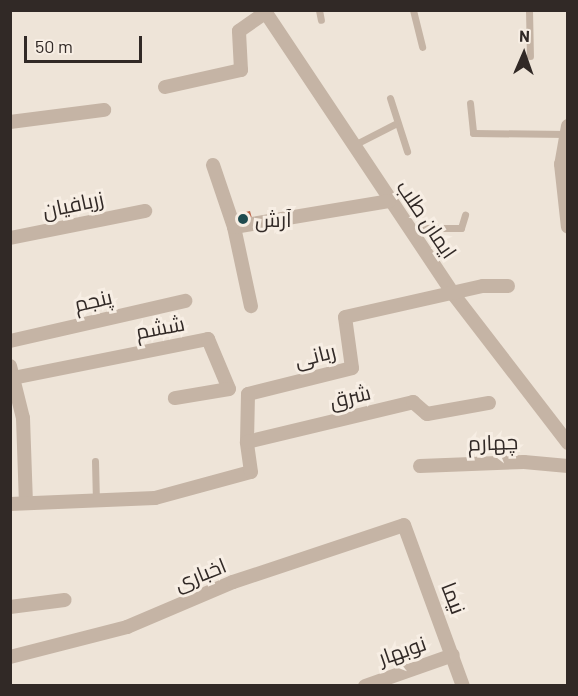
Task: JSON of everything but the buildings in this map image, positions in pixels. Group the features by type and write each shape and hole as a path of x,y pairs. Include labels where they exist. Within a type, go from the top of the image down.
{"street":[{"path":"165,87 241,69 239,31 265,12"},
{"name":"ایمان طلب","path":"265,12 352,146 454,295 567,443"},
{"path":"10,122 104,110"},
{"path":"567,130 561,164 567,227"},
{"path":"213,165 234,227 251,306"},
{"path":"234,227 389,201"},
{"name":"زربافیان","path":"10,238 145,211"},
{"path":"454,295 508,286"},
{"name":"ربانی","path":"247,442 248,394 352,368 345,317 454,295"},
{"name":"پنجم","path":"10,341 185,301"},
{"name":"ششم","path":"12,372 208,339 229,389 175,398"},
{"path":"12,372 23,418 26,503"},
{"name":"شرق","path":"247,442 413,402 427,414 489,403"},
{"path":"10,504 96,503 155,498 251,472 247,442"},
{"name":"چهارم","path":"420,466 524,462 567,466"},
{"name":"نیما","path":"404,525 463,686"},
{"name":"اخباری","path":"10,657 127,627 233,582 404,525"},
{"path":"10,607 65,600"},
{"name":"نوبهار","path":"365,686 453,655"}],"lane":[{"path":"319,10 321,20"},
{"path":"413,10 422,47"},
{"path":"529,10 530,56"},
{"path":"390,98 395,124 407,151"},
{"path":"470,103 473,133 567,130"},
{"path":"352,146 395,124"},
{"path":"408,228 461,228 465,215"},
{"path":"95,461 96,503"}],"place":[{"name":"آرش","path":"243,219"}]}
